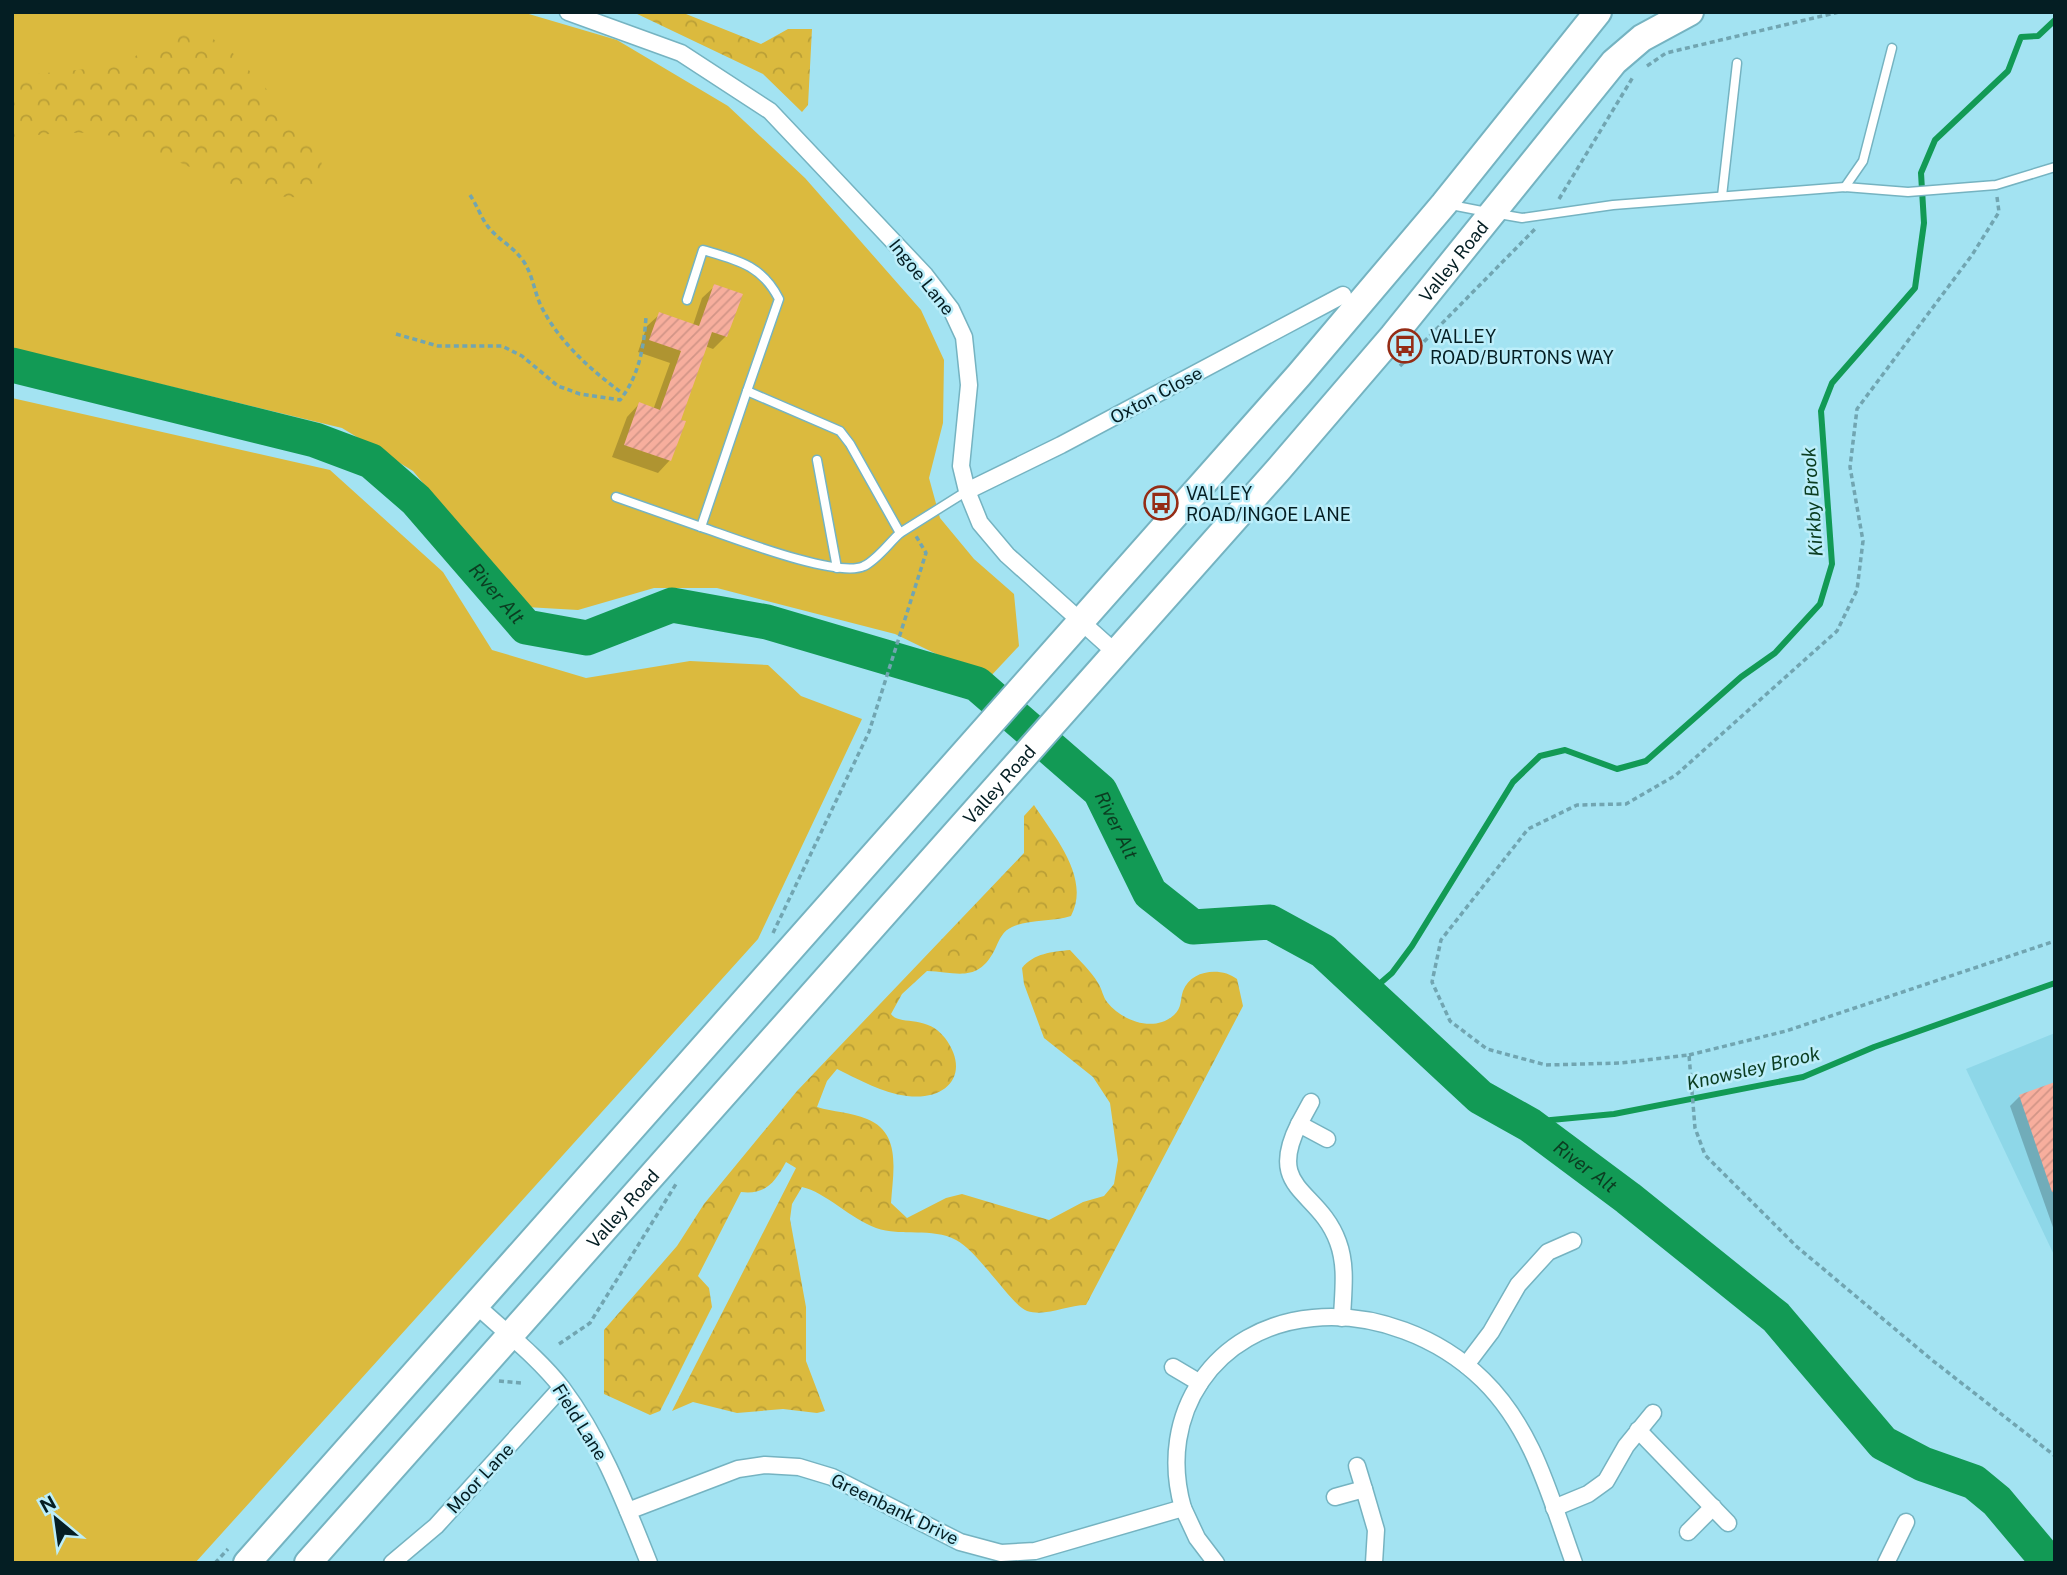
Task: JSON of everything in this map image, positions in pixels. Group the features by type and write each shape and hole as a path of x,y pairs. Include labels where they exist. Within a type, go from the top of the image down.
{"main road":[{"path":"247,1563 1340,328 1444,204 1598,12"},
{"name":"Valley Road","path":"308,1563 1278,470 1493,213 1614,62 1642,38 1690,12"}],"street":[{"name":"Ingoe Lane","path":"568,12 681,53 770,111 925,275 951,309 964,337 969,385 961,466 967,491 980,523 1007,555 1116,653"},
{"name":"Oxton Close","path":"967,491 1061,445 1343,295"},
{"path":"1311,1102 1288,1149 1288,1170 1301,1192 1326,1219 1338,1242 1345,1273 1342,1318"},
{"path":"1299,1124 1327,1139"},
{"path":"1466,1365 1491,1332 1518,1285 1548,1252 1573,1241"},
{"name":"Field Lane","path":"476,1306 561,1388 592,1436 628,1511 649,1563"},
{"path":"1216,1563 1197,1538 1183,1508 1174,1465 1175,1442 1181,1420 1200,1383 1235,1348 1256,1336 1295,1321 1342,1318 1396,1327 1425,1340 1466,1365 1492,1389 1521,1426 1537,1459 1574,1563"},
{"path":"1173,1367 1200,1383"},
{"name":"Moor Lane","path":"392,1563 436,1526 561,1388"},
{"path":"1554,1508 1588,1494 1606,1481 1638,1430 1653,1413"},
{"path":"1638,1430 1728,1523"},
{"name":"Greenbank Drive","path":"628,1511 738,1469 765,1465 799,1467 832,1477 960,1542 1001,1553 1035,1551 1183,1508"},
{"path":"1357,1466 1376,1530 1374,1563"},
{"path":"1335,1497 1364,1489"},
{"path":"1688,1532 1713,1507"},
{"path":"1886,1563 1906,1522"}],"lane":[{"path":"1845,187 1863,161 1892,48"},
{"path":"1722,196 1737,63"},
{"path":"1444,204 1522,218 1613,205 1845,187 1908,192 1996,185 2055,167"},
{"path":"687,300 703,250 747,263 761,272 779,299 701,527"},
{"path":"747,391 840,431 900,533"},
{"path":"817,460 837,568"},
{"path":"616,497 701,527 837,568 863,567 900,533 967,491"}],"path":[{"path":"1646,67 1666,53 1839,12"},
{"path":"1392,375 1488,274 1550,215 1636,74"},
{"path":"1996,185 1999,212 1972,255 1857,409 1850,467 1863,541 1857,590 1837,631 1676,775 1626,804 1577,805 1528,829 1441,940 1432,982 1450,1021 1487,1049 1546,1065 1620,1063 1689,1055 1786,1031 2055,941"},
{"path":"470,195 488,228 513,246 526,264 534,279 540,304 556,329 591,370 622,393"},
{"path":"396,334 438,346 502,346 522,356 558,386 580,394 620,400 632,385 645,342 646,317"},
{"path":"768,943 869,732 926,553 911,526"},
{"path":"1689,1055 1695,1128 1705,1155 1796,1246 1932,1360 2055,1456"},
{"path":"559,1344 590,1323 682,1176"},
{"path":"494,1384 501,1381 521,1383"}],"shaded area":[{"path":"2055,1033 2055,1257 1966,1069"}],"green space":[{"path":"12,12 522,12 617,40 728,106 805,178 921,310 944,360 943,423 929,478 940,518 974,559 1014,594 1019,646 988,679 895,634 717,588 654,588 578,610 526,607 413,471 342,428 12,348"},
{"path":"633,12 681,12 761,44 788,29 812,29 808,105 802,112 763,74"},
{"path":"176,28 198,30 228,48 320,146 323,180 306,197 258,192 234,185 142,146 106,135 66,133 12,137 12,78 90,69 124,62"},
{"path":"12,398 330,470 443,572 492,650 586,678 690,661 768,665 801,696 862,719 758,939 195,1563 12,1563"},
{"path":"1034,805 1060,844 1073,872 1076,902 1071,916 1012,927 1002,935 982,967 958,974 927,971 902,994 891,1014 900,1019 930,1026 945,1038 953,1051 955,1073 944,1089 934,1094 907,1096 871,1086 837,1069 827,1081 817,1107 867,1119 878,1125 886,1134 891,1144 894,1166 891,1203 907,1218 946,1198 962,1194 1049,1220 1083,1202 1104,1196 1114,1184 1118,1160 1110,1103 1093,1077 1044,1038 1024,984 1022,968 1038,956 1070,950 1095,979 1113,1009 1130,1019 1148,1024 1166,1020 1174,1015 1180,1007 1187,984 1200,974 1223,973 1237,979 1243,1006 1086,1305 1042,1313 1027,1311 975,1255 956,1240 937,1234 876,1228 820,1194 802,1187 792,1204 790,1219 806,1307 806,1361 825,1411 817,1413 783,1409 737,1413 693,1402 672,1411 796,1168 786,1162 769,1186 757,1191 741,1192 698,1276 709,1288 712,1307 660,1411 650,1415 604,1394 604,1330 677,1246 704,1204 797,1091 1024,853 1024,816"}],"building":[{"path":"714,284 743,294 727,337 712,332 681,420 686,421 671,461 624,445 639,402 660,410 681,351 649,340 659,312 699,326"},
{"path":"2055,1082 2055,1192 2052,1192 2019,1095"}],"waterway":[{"name":"Kirkby Brook","path":"1370,992 1392,973 1412,946 1513,782 1540,756 1565,750 1617,769 1646,761 1741,677 1775,653 1820,604 1832,564 1821,411 1832,383 1915,288 1924,223 1921,173 1935,140 2008,71 2021,37 2038,36 2055,20"},
{"name":"River Alt","path":"12,365 315,440 371,461 416,500 526,627 587,638 672,605 767,622 977,684 1100,791 1150,893 1193,927 1270,922 1323,951 1480,1097 1530,1125 1628,1198 1776,1317 1883,1443 1923,1464 1974,1482 1997,1501 2049,1563"},
{"name":"Knowsley Brook","path":"1530,1125 1551,1120 1614,1114 1803,1077 1874,1047 2055,983"}],"place":[{"name":"VALLEY ROAD/BURTONS WAY","path":"1405,346"},
{"name":"VALLEY ROAD/INGOE LANE","path":"1161,503"}]}
